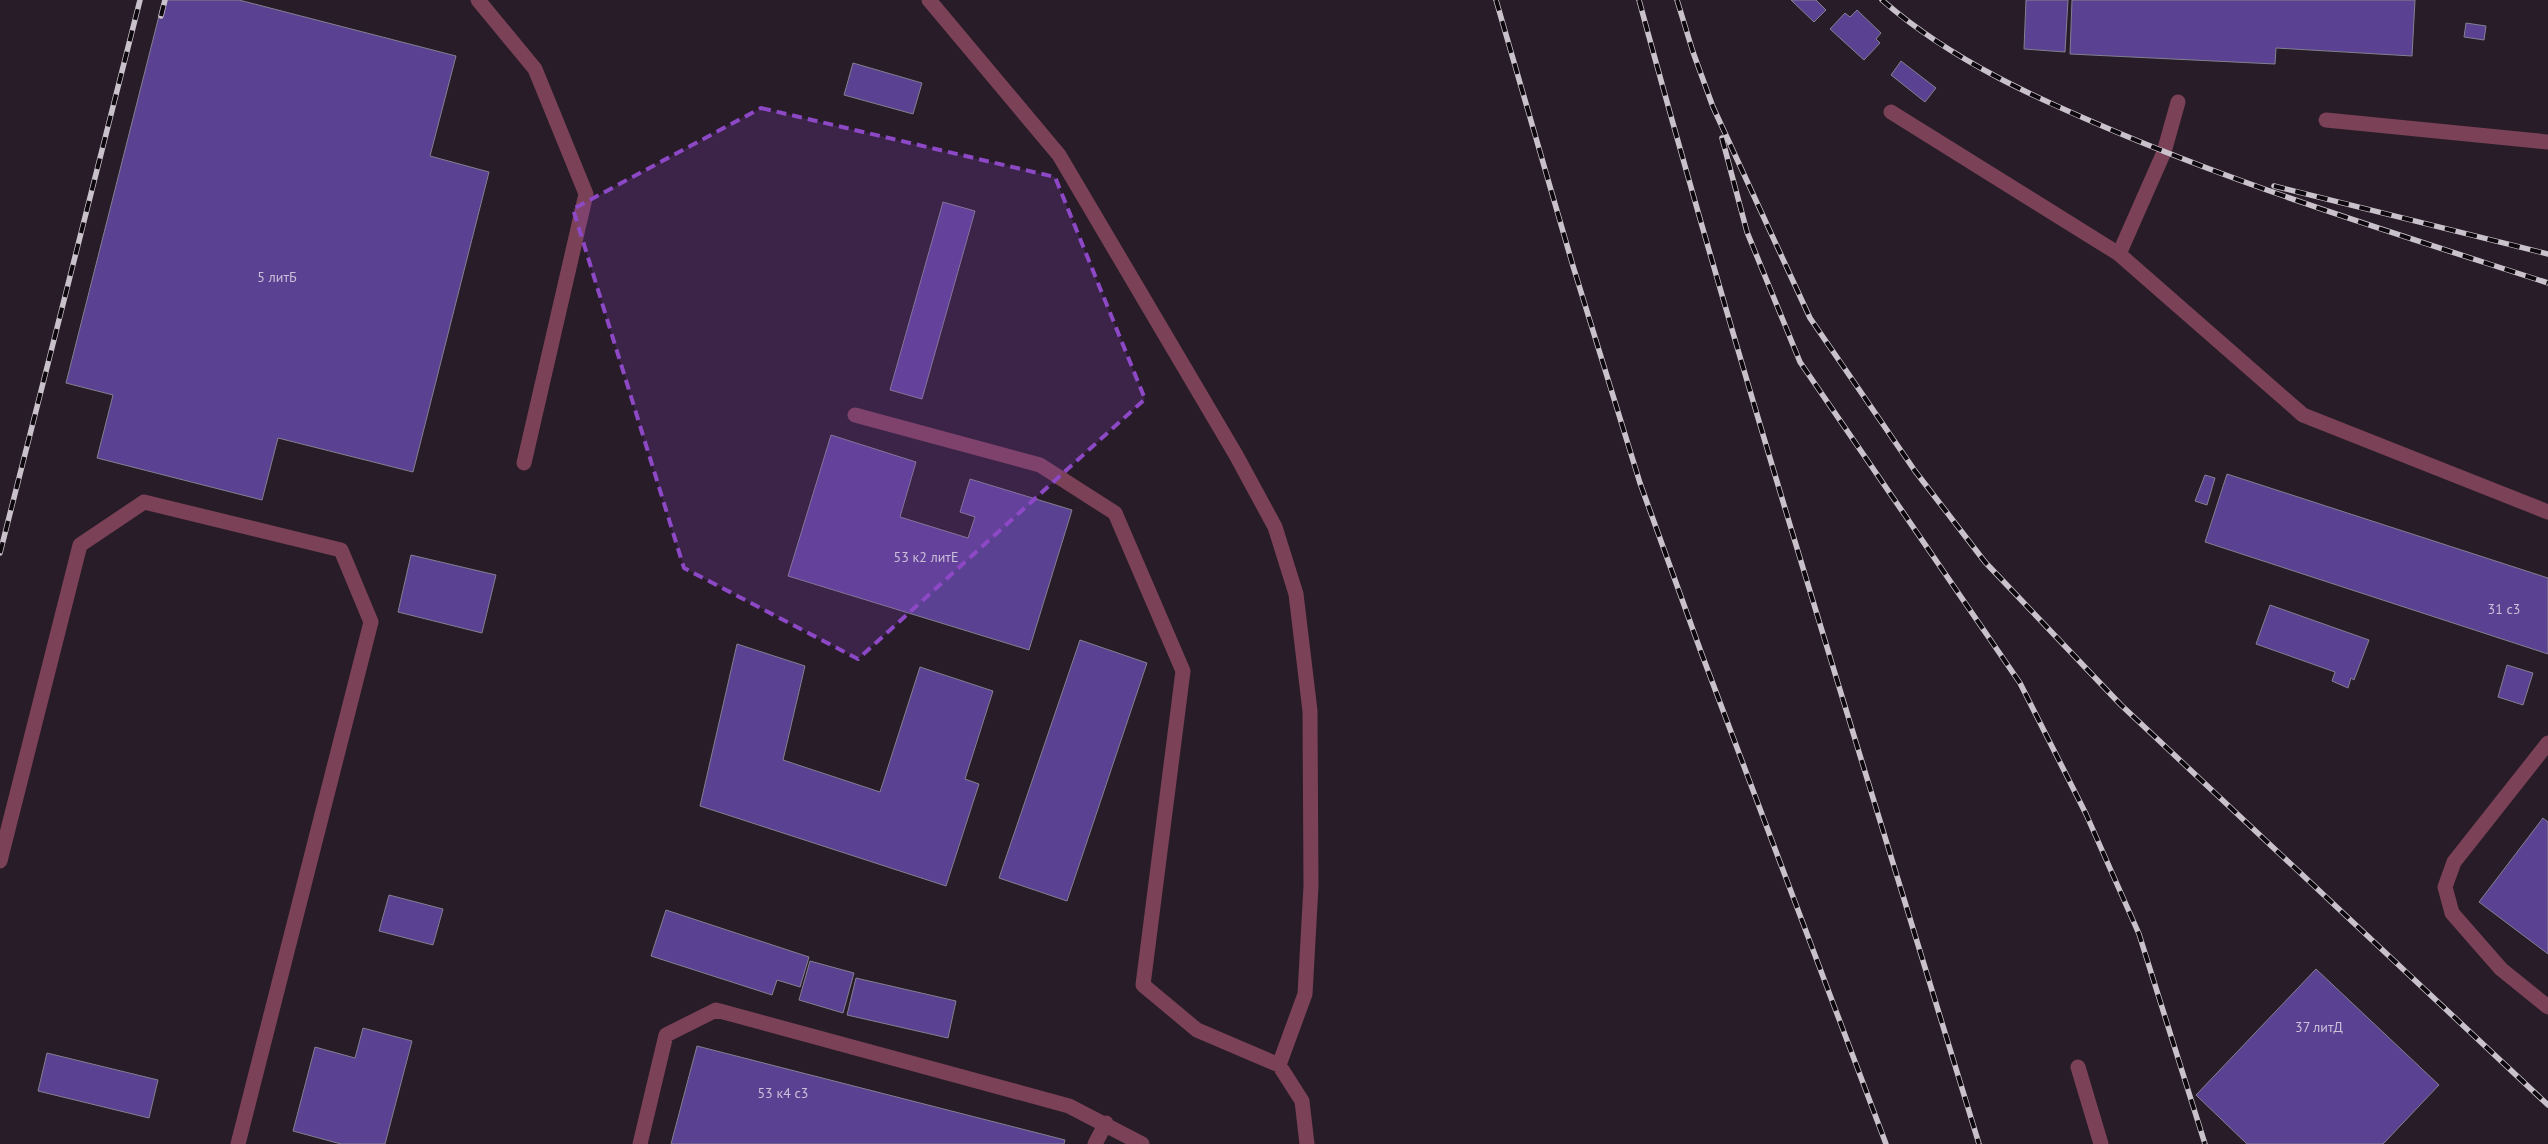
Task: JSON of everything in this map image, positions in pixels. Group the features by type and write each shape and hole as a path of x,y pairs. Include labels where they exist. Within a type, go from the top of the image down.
{"lane":[{"path":"478,0 534,69 586,194 524,463"},
{"path":"929,0 1059,156 1236,455 1275,527 1296,594 1310,721 1311,886 1305,994 1279,1065"},
{"path":"2119,254 2164,152 2178,102"},
{"path":"1891,112 2119,254 2303,415 2548,512"},
{"path":"2326,120 2548,142"},
{"path":"855,415 1040,465 1115,513 1183,671 1143,986 1197,1030 1279,1065 1302,1101 1307,1144"},
{"path":"0,861 80,545 144,502 341,550 371,622 238,1144"},
{"path":"2548,743 2454,862 2445,887 2452,912 2502,969 2548,1007"},
{"path":"640,1144 666,1035 716,1010 1069,1106 1106,1123 1142,1144"},
{"path":"2078,1067 2101,1144"},
{"path":"1095,1144 1106,1123"}],"highlighted area":[{"path":"761,108 1055,177 1145,399 858,659 684,568 573,209"}],"building":[{"path":"163,0 239,0 456,56 430,156 489,172 413,472 278,438 262,500 97,458 113,395 66,383"},
{"path":"1791,0 1816,0 1826,10 1814,22"},
{"path":"2026,0 2068,0 2065,52 2024,49"},
{"path":"2072,0 2415,0 2412,56 2276,48 2275,64 2070,54"},
{"path":"1857,10 1881,33 1876,39 1880,43 1864,60 1830,29 1845,13 1850,17"},
{"path":"2466,23 2486,26 2484,40 2464,37"},
{"path":"1901,61 1936,88 1925,102 1891,75"},
{"path":"853,63 922,83 913,114 844,95"},
{"path":"943,202 975,211 922,399 890,390"},
{"path":"831,435 916,462 900,517 968,538 975,517 960,512 970,479 1072,510 1029,650 788,576"},
{"path":"2227,474 2548,578 2548,654 2205,542"},
{"path":"2205,475 2215,478 2207,505 2195,501"},
{"path":"411,555 496,575 482,633 398,612"},
{"path":"2270,605 2369,640 2354,680 2351,678 2348,688 2332,681 2335,672 2256,644"},
{"path":"1080,640 1147,663 1067,901 999,878"},
{"path":"737,644 805,666 783,760 880,792 920,667 993,691 965,779 979,784 946,886 700,806"},
{"path":"2507,665 2533,673 2523,705 2498,697"},
{"path":"2543,818 2548,822 2548,954 2479,902"},
{"path":"389,895 443,909 433,945 379,931"},
{"path":"666,910 809,957 800,987 777,980 772,995 651,956"},
{"path":"810,961 854,973 843,1013 799,1000"},
{"path":"2316,969 2439,1085 2383,1144 2247,1144 2196,1095"},
{"path":"856,978 956,1001 948,1038 847,1015"},
{"path":"363,1028 412,1041 385,1144 341,1144 293,1131 315,1047 355,1058"},
{"path":"697,1046 1065,1140 1064,1144 671,1144"},
{"path":"47,1053 158,1080 149,1118 38,1091"}],"railway":[{"path":"0,553 140,0"},
{"path":"161,16 165,0"},
{"path":"1496,0 1573,266 1640,483 1701,652 1886,1144"},
{"path":"1639,0 1762,430 1979,1144"},
{"path":"1677,0 1713,107 1810,318 1915,471 1985,562 2121,705 2548,1105"},
{"path":"1882,0 1909,22 1968,61 1998,78 2094,122 2230,177 2548,283"},
{"path":"1722,138 1747,232 1800,362 2020,683 2086,814 2139,934 2205,1144"},
{"path":"2274,186 2548,254"}]}
